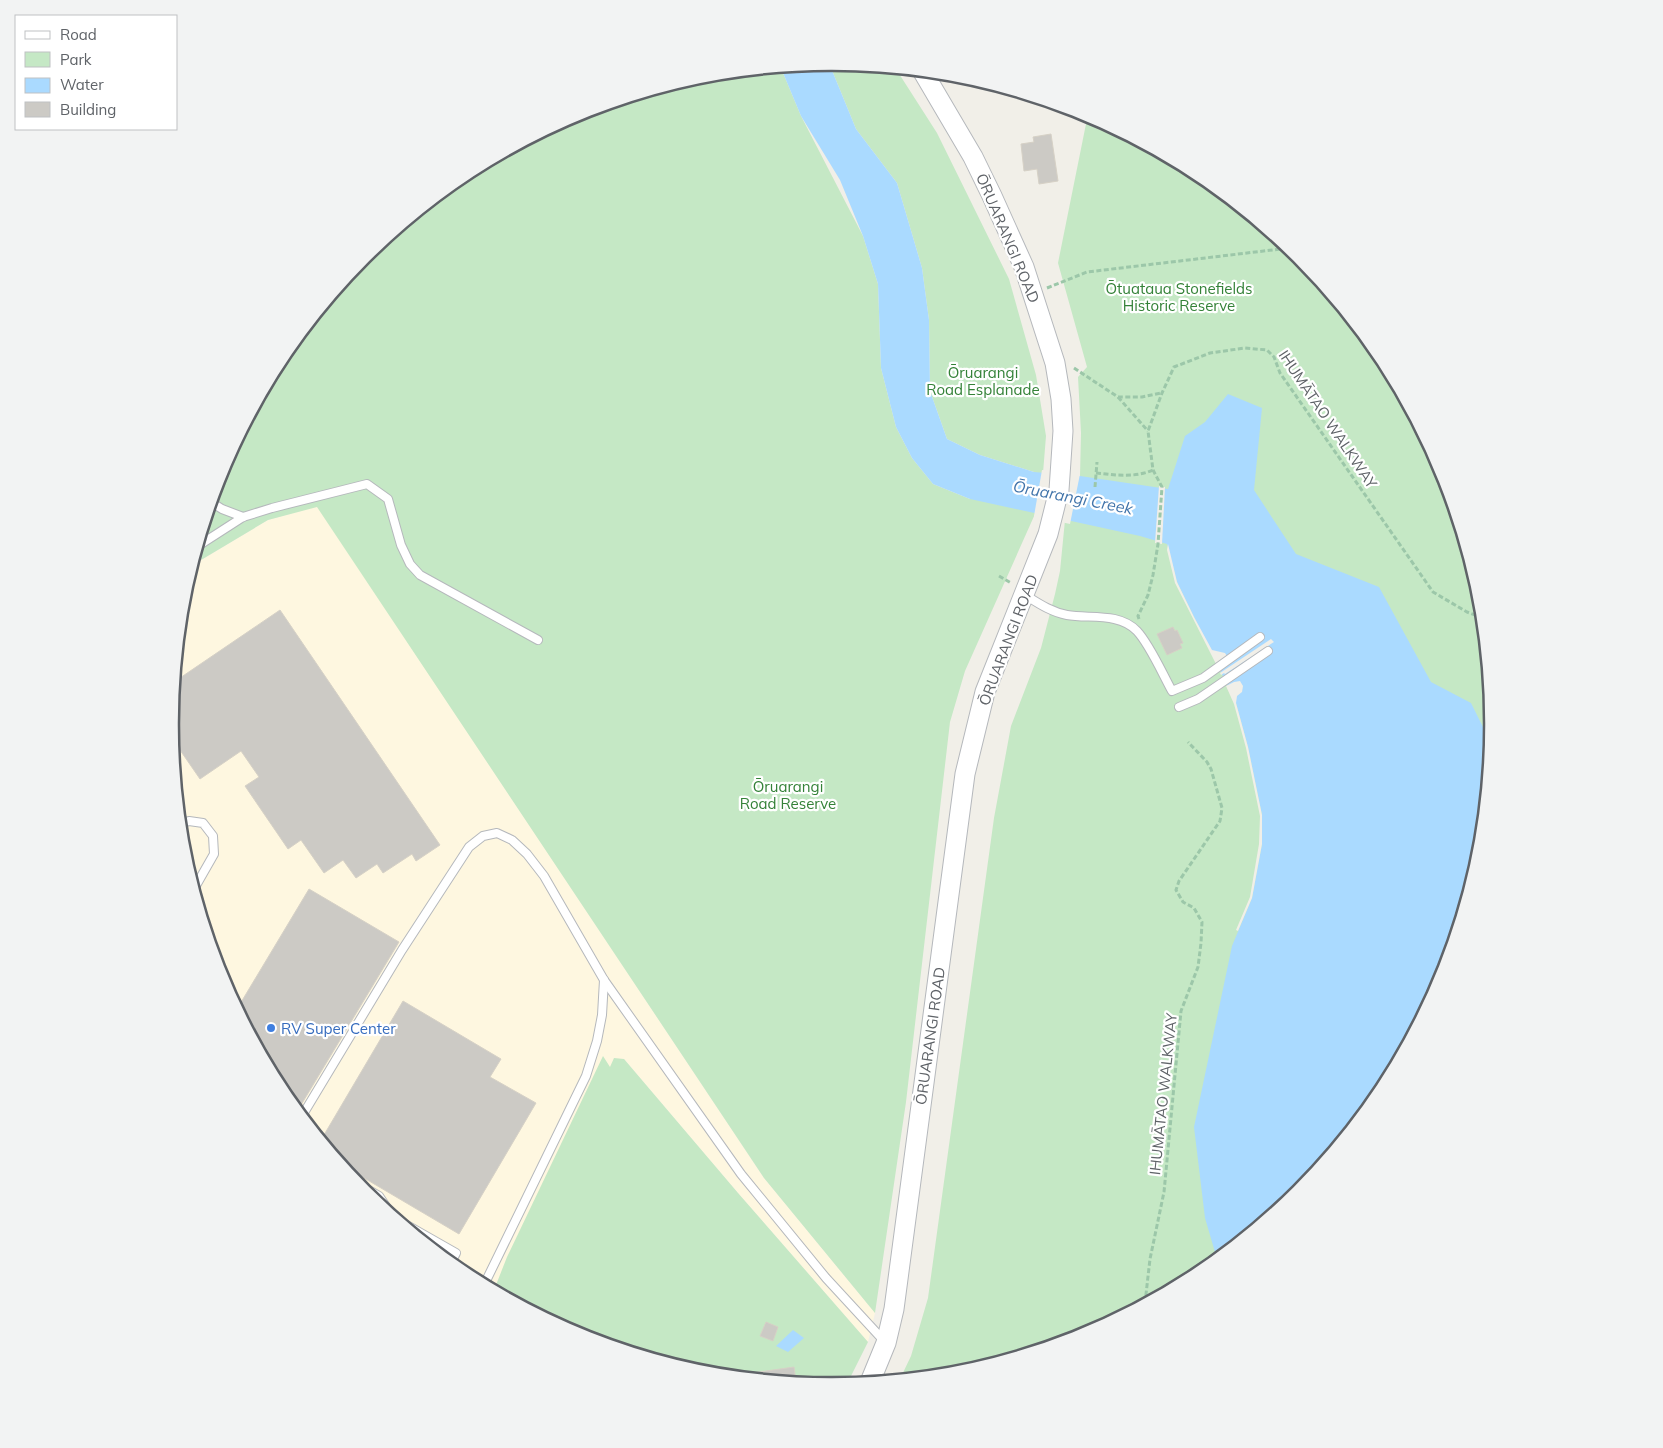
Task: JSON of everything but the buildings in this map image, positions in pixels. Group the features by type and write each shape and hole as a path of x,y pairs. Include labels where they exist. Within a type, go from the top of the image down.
{"street":[{"name":"ŌRUARANGI ROAD","path":"873,1375 886,1343 894,1309 966,774 985,692 1048,534 1059,490 1062,457 1061,399 1055,363 1024,267 973,157 927,79"}],"lane":[{"path":"205,542 243,517 367,484 388,499 401,545 410,564 420,575 538,640"},
{"path":"216,505 243,517"},
{"path":"1025,595 1059,613 1123,621 1132,626 1141,636 1172,691 1203,678 1260,637"},
{"path":"1179,707 1198,699 1268,650"},
{"path":"186,821 203,823 214,836 214,854 198,882"},
{"path":"306,1110 402,950 469,847 483,836 497,833 512,840 527,854 544,876 604,980 741,1174 826,1278 886,1343"},
{"path":"487,1278 586,1076 597,1041 602,1015 604,980"},
{"path":"428,1237 456,1253 454,1256"}],"path":[{"path":"1046,288 1087,272 1279,249"},
{"name":"IHUMĀTAO WALKWAY","path":"1141,636 1138,616 1148,595 1158,544 1162,487 1153,470 1148,431 1174,367 1210,353 1244,348 1267,350 1274,357 1280,372 1434,592 1475,615"},
{"path":"1069,366 1118,397 1148,431"},
{"path":"1118,397 1142,397 1162,393"},
{"path":"1095,487 1097,462"},
{"path":"1096,473 1126,476 1143,475 1153,470"},
{"name":"IHUMĀTAO WALKWAY","path":"1146,1295 1150,1259 1164,1192 1181,1011 1198,967 1201,944 1202,922 1194,908 1183,902 1176,890 1178,881 1220,821 1222,808 1208,762 1188,742"}],"shaded area":[{"path":"317,506 764,1178 875,1313 868,1342 624,1059 508,1290 469,1267 401,1215 370,1186 341,1154 289,1087 246,1013 228,974 213,934 191,851 180,767 180,681 184,639 200,561 268,520"}],"green space":[{"path":"832,71 900,75 937,133 1009,279 1036,375 1046,436 1043,473 1080,476 1081,433 1078,377 1087,367 1058,263 1086,123 1158,159 1194,181 1262,233 1293,262 1349,327 1374,361 1417,435 1435,474 1450,514 1462,555 1479,639 1483,681 1483,767 1479,809 1472,851 1450,934 1435,974 1397,1050 1374,1087 1322,1154 1293,1186 1229,1242 1194,1267 1120,1309 1081,1327 1000,1355 959,1364 903,1372 911,1356 928,1298 994,818 1011,726 1041,648 1060,571 1065,520 1035,514 965,671 950,722 906,1102 875,1313 764,1178 317,507 268,520 200,561 213,514 228,474 266,398 289,361 341,294 370,262 401,233 469,181 505,159 582,121 663,93 746,77 783,74 801,116 863,236 878,284 881,368 896,427 912,458 933,484 970,499 1034,472 980,455 947,439 930,391 929,320 922,268 897,183 856,129"},
{"path":"603,1056 610,1067 614,1058 624,1059 868,1342 851,1376 789,1375 746,1371 663,1355 582,1327 543,1309 496,1284 507,1257"}],"water":[{"name":"Ōruarangi Creek","path":"832,71 856,129 897,183 922,268 929,320 930,391 947,439 980,455 1034,472 1080,476 1168,489 1185,436 1205,422 1228,394 1262,408 1254,490 1296,554 1379,587 1431,682 1471,703 1484,729 1479,809 1472,851 1450,934 1435,974 1417,1013 1374,1087 1322,1154 1293,1186 1262,1215 1215,1252 1205,1218 1194,1127 1232,946 1252,898 1262,844 1262,815 1248,747 1236,703 1177,582 1167,544 1140,536 970,499 933,484 912,458 896,427 881,368 878,284 863,236 840,180 801,116 783,74"},
{"path":"793,1330 804,1338 788,1352 776,1346"}],"pier":[{"path":"1042,470 1080,474 1070,524 1034,516"},
{"path":"1159,486 1165,487 1162,544 1155,543"},
{"path":"1168,544 1177,582 1194,617 1212,650 1225,653 1227,656 1216,664 1175,583 1167,550"},
{"path":"1271,639 1274,642 1221,675 1220,673"},
{"path":"1240,681 1243,686 1242,692 1237,696 1236,703 1248,747 1262,815 1262,844 1252,898 1238,931 1236,930 1250,897 1259,844 1260,816 1246,748 1234,704 1226,686"}],"place":[{"name":"RV Super Center","path":"271,1028"}],"park label":[{"name":"Ōtuataua Stonefields Historic Reserve","path":"1179,296"},
{"name":"Ōruarangi Road Esplanade","path":"983,380"},
{"name":"Ōruarangi Road Reserve","path":"788,794"}]}
